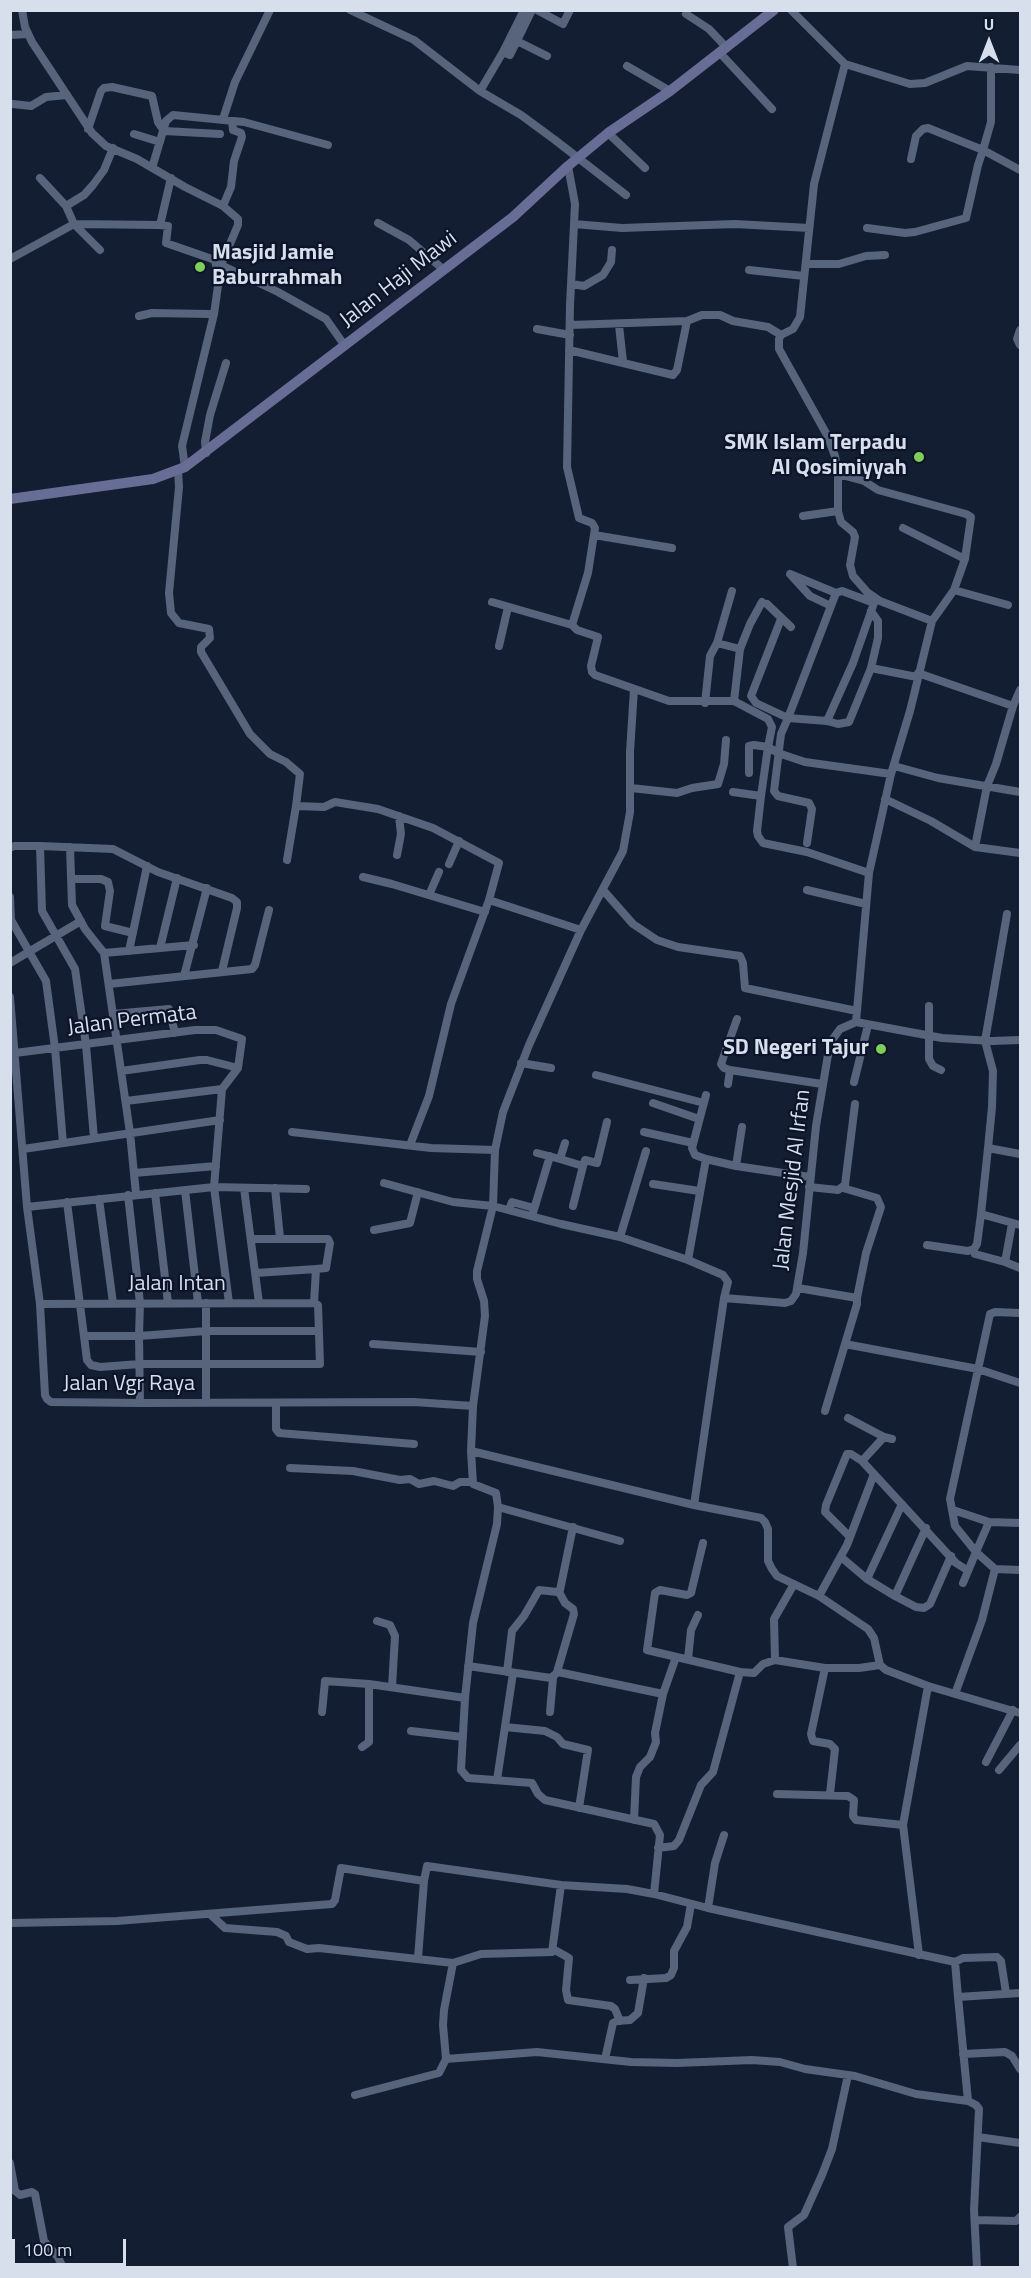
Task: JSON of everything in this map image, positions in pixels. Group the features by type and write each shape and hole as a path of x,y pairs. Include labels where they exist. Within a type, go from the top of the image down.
{"street":[{"path":"22,10 28,34 88,129 103,144 223,206 238,221 220,265 212,314 182,446 182,469 168,601 171,613 178,623 209,629 210,638 201,647 201,652 250,734 270,754 286,762 300,774 287,861"},
{"path":"223,120 235,82 270,10"},
{"path":"350,10 414,40 480,91 521,115 626,195"},
{"path":"480,91 524,10"},
{"path":"503,52 510,55 531,10"},
{"path":"537,10 563,24 570,10"},
{"name":"Jalan Haji Mawi","path":"10,499 153,479 182,469 206,453 513,217 577,158 608,133 670,91 774,10"},
{"path":"791,10 845,64 910,84 925,83 967,66 1020,70"},
{"path":"686,14 709,29 772,108"},
{"path":"10,35 28,34"},
{"path":"517,41 547,56"},
{"path":"845,64 814,184 800,317 793,329 781,335 779,349 827,435 836,456 838,512 841,522 855,537 850,566 856,580 879,601 932,621"},
{"path":"627,66 670,91"},
{"path":"867,228 905,233 915,232 966,218 991,122 991,67"},
{"path":"88,129 101,92 104,88 112,87 152,96 158,122 164,131"},
{"path":"13,104 32,106 46,97 66,95"},
{"path":"152,168 166,121 173,115 258,125 328,145"},
{"path":"223,206 231,187 234,161 242,136 241,133 233,130 232,121"},
{"path":"910,159 916,136 922,129 928,128 983,150 1020,170"},
{"path":"164,131 220,135"},
{"path":"608,133 645,168"},
{"path":"134,134 160,142"},
{"path":"66,207 84,195 93,185 104,170 113,148"},
{"path":"568,166 573,192 574,224 566,426 568,476 579,518 594,525 588,573 572,625"},
{"path":"40,178 66,207 74,224 100,250"},
{"path":"160,225 171,178"},
{"path":"378,223 409,240 444,270"},
{"path":"10,259 74,224 168,226 165,240 168,244 216,262 212,314"},
{"path":"574,224 622,228 735,224 809,228"},
{"path":"571,284 584,286 603,275 611,262 612,250"},
{"path":"806,264 839,264 866,256 885,255"},
{"path":"220,265 278,292 326,319 345,346"},
{"path":"749,270 804,276"},
{"path":"139,316 152,312 212,314"},
{"path":"570,325 687,321 702,315 717,314 733,321 768,327 781,335"},
{"path":"569,350 667,374 676,374 687,321"},
{"path":"619,325 623,362"},
{"path":"537,329 570,335"},
{"path":"1020,330 1017,339 1020,345"},
{"path":"206,453 205,442 210,415 226,363"},
{"path":"838,474 864,481 878,490 968,515 972,520 965,559 954,590 932,621 885,799 869,873 856,1023 930,1036 985,1041 1020,1040"},
{"path":"803,516 838,512"},
{"path":"903,528 965,559"},
{"path":"594,535 672,548"},
{"path":"826,721 852,663 874,603 842,591 836,593 790,574 810,596 831,606"},
{"path":"954,590 1008,605"},
{"path":"705,703 710,656 717,643 732,591"},
{"path":"807,843 812,809 809,804 778,796 774,791 778,753 781,734 836,593"},
{"path":"492,602 572,625 577,630 598,637 591,666 595,675 669,701 705,703 734,701 768,719 772,727 761,796 758,836 763,843 807,852 869,873"},
{"path":"734,701 740,649 750,624 764,603 791,627"},
{"path":"499,646 508,607"},
{"path":"781,619 751,696 756,703 788,718 838,724 849,722 871,668 879,624 871,611"},
{"path":"717,643 740,649"},
{"path":"871,668 918,675 1013,706"},
{"path":"473,1482 471,1451 473,1406 485,1308 477,1279 477,1270 493,1206 495,1150 503,1112 521,1063 581,930 624,851 631,788 630,752 634,688"},
{"path":"975,847 987,786 1020,690"},
{"path":"631,788 677,793 718,784 724,764 726,740"},
{"path":"749,773 749,746 754,745 768,747 778,753 805,762 893,770 1020,792"},
{"path":"733,792 761,796"},
{"path":"885,799 931,821 975,847 1020,853"},
{"path":"296,806 324,807 335,802 378,809 422,823 499,863 485,912 451,1004 429,1095 410,1145"},
{"path":"397,855 401,834 399,816"},
{"path":"449,864 459,841"},
{"path":"40,846 42,911 75,969 86,1045 94,1138"},
{"path":"10,848 40,846 113,849 147,866 232,898 237,904 222,971"},
{"path":"70,847 72,903 81,921 105,953 126,1101 134,1173 132,1195 140,1303 140,1403"},
{"path":"129,951 147,866"},
{"path":"429,895 439,872"},
{"path":"363,877 485,912"},
{"path":"160,948 177,878"},
{"path":"71,879 101,879 108,882 110,887 105,926 133,933"},
{"path":"184,976 194,945 207,888"},
{"path":"603,890 633,924 657,940 678,947 740,956 743,963 745,988 857,1011"},
{"path":"807,890 866,904"},
{"path":"10,897 11,920 46,981 55,1048 63,1143"},
{"path":"489,900 581,930"},
{"path":"109,984 254,967 268,910"},
{"path":"927,1245 968,1251 974,1249 977,1244 992,1107 993,1071 985,1041 1007,914"},
{"path":"10,963 81,921"},
{"path":"105,953 194,945"},
{"name":"Jalan Vgr Raya","path":"10,997 27,1207 40,1304 47,1400 51,1402 140,1403 414,1402 473,1406"},
{"path":"929,1006 930,1062 941,1070"},
{"path":"113,1014 169,1009 175,1033"},
{"path":"737,1019 721,1065 724,1068 822,1084"},
{"name":"Jalan Mesjid Al Irfan","path":"724,1299 785,1303 794,1298 798,1288 822,1084 833,1038 840,1029 856,1023"},
{"path":"854,1082 868,1025"},
{"name":"Jalan Permata","path":"15,1053 195,1030 216,1030 240,1038 243,1042 238,1068"},
{"path":"121,1071 200,1060 238,1068 222,1089 214,1187 229,1303"},
{"path":"521,1063 551,1068"},
{"path":"728,1084 730,1070"},
{"path":"596,1075 705,1099 692,1152 706,1159 810,1177"},
{"path":"126,1101 222,1089"},
{"path":"653,1103 699,1119"},
{"path":"843,1188 846,1182 855,1104"},
{"path":"23,1149 220,1120"},
{"path":"573,1206 585,1160 597,1163 607,1122"},
{"path":"736,1166 742,1127"},
{"path":"292,1132 410,1145 495,1150"},
{"path":"644,1132 693,1143"},
{"path":"560,1160 565,1143"},
{"path":"988,1148 1020,1154"},
{"path":"620,1237 646,1151"},
{"path":"537,1153 583,1166"},
{"path":"533,1212 550,1156"},
{"path":"688,1260 706,1159"},
{"path":"134,1173 216,1166"},
{"path":"384,1183 453,1202 533,1212 620,1237 688,1260 726,1277 728,1282 694,1505"},
{"path":"654,1184 699,1191"},
{"path":"809,1186 838,1190 843,1188 877,1198 881,1207 866,1253 857,1298 825,1411"},
{"path":"27,1207 214,1187 306,1189"},
{"path":"244,1188 259,1303"},
{"path":"275,1188 280,1238"},
{"path":"184,1190 206,1331 206,1403"},
{"path":"374,1230 410,1223 418,1192"},
{"path":"155,1193 168,1303"},
{"path":"99,1198 112,1303"},
{"path":"67,1202 87,1360 91,1365 100,1367 140,1364 320,1364 318,1305 314,1303 316,1269"},
{"path":"981,1214 1016,1225 1005,1262"},
{"path":"251,1239 330,1240 326,1268 256,1273"},
{"path":"975,1254 1020,1268"},
{"path":"798,1288 857,1298"},
{"name":"Jalan Intan","path":"40,1304 314,1303"},
{"path":"1020,1313 995,1312 990,1314 951,1492 955,1526 976,1552 995,1569 1020,1570"},
{"path":"85,1336 139,1336 206,1331 319,1331"},
{"path":"373,1344 481,1352"},
{"path":"845,1344 978,1369 1020,1383"},
{"path":"276,1403 276,1429 279,1433 414,1444"},
{"path":"848,1418 888,1438 862,1461"},
{"path":"471,1451 694,1505 761,1518 768,1529 768,1561 777,1576 819,1596 868,1629 874,1638 880,1665 886,1670 928,1686 1017,1712 986,1762"},
{"path":"849,1536 825,1512 847,1454 862,1461 951,1556 967,1570"},
{"path":"290,1468 356,1471 400,1480 410,1479 418,1484 434,1481 453,1486 460,1482 473,1482 475,1485 496,1493 497,1524 473,1623 465,1698 462,1773 468,1778 532,1783 538,1794 545,1800 654,1824 660,1835 654,1894"},
{"path":"819,1596 841,1557 874,1474"},
{"path":"867,1579 902,1503"},
{"path":"498,1507 620,1541"},
{"path":"953,1510 989,1522 1020,1523"},
{"path":"963,1583 989,1522"},
{"path":"550,1712 555,1675 574,1614 573,1609 565,1603 559,1592 573,1527"},
{"path":"895,1596 926,1528"},
{"path":"703,1544 691,1593 687,1595 660,1590 655,1593 647,1650 740,1672 754,1673 763,1664 775,1660 825,1668 859,1668 880,1665"},
{"path":"841,1557 867,1579 895,1596 916,1607 928,1607 951,1556"},
{"path":"955,1694 982,1620 995,1569"},
{"path":"775,1660 774,1619 794,1584"},
{"path":"497,1780 505,1727 512,1631 539,1590 559,1592"},
{"path":"688,1659 690,1636 698,1615"},
{"path":"377,1621 390,1625 395,1636 392,1688"},
{"path":"634,1820 636,1777 654,1749 663,1694 676,1657"},
{"path":"468,1666 555,1675 663,1694"},
{"path":"825,1668 811,1734 813,1741 830,1744 835,1749 830,1794"},
{"path":"658,1848 674,1846 680,1840 701,1785 713,1772 740,1672"},
{"path":"322,1712 325,1681 369,1684 465,1698"},
{"path":"362,1748 369,1742 369,1684"},
{"path":"919,1954 903,1825 928,1686"},
{"path":"505,1727 544,1731 557,1737 563,1744 588,1750 579,1808"},
{"path":"411,1731 463,1737"},
{"path":"999,1770 1020,1744"},
{"path":"777,1794 830,1794 851,1797 854,1800 853,1816 856,1820 903,1825"},
{"path":"708,1908 715,1863 724,1835"},
{"path":"418,1958 427,1866 561,1885 627,1889 956,1962 963,1958 997,1957 1001,1961 1006,1993"},
{"path":"10,1923 88,1922 211,1915 332,1904 335,1900 340,1870 343,1868 424,1881"},
{"path":"211,1915 225,1928 277,1932 286,1936 289,1942 307,1949 319,1948 453,1963 481,1953 547,1954 552,1952 561,1885"},
{"path":"630,1980 671,1976 674,1968 674,1951 687,1927 691,1904"},
{"path":"553,1949 569,1958 566,1990 568,2000 611,2006 615,2009 620,2021"},
{"path":"956,1962 968,2101"},
{"path":"355,2095 435,2075 444,2065 446,2059 444,2010 453,1963"},
{"path":"605,2059 612,2025 615,2022 633,2018 638,2013 644,1978"},
{"path":"958,1997 1020,1994"},
{"path":"446,2059 537,2052 677,2063 753,2060 780,2062 848,2075 916,2094 968,2101 979,2109 975,2220 977,2268"},
{"path":"963,2054 1005,2052 1012,2056 1020,2069"},
{"path":"794,2268 788,2227 804,2215 809,2208 832,2149 848,2075"},
{"path":"978,2138 1020,2143"},
{"path":"10,2163 16,2193 20,2195 32,2192 35,2194 44,2241 58,2257 63,2268"},
{"path":"975,2220 1016,2221 1020,2217"}],"place":[{"name":"Masjid Jamie Baburrahmah","path":"200,267"},
{"name":"SMK Islam Terpadu Al Qosimiyyah","path":"919,457"},
{"name":"SD Negeri Tajur","path":"881,1049"}]}
